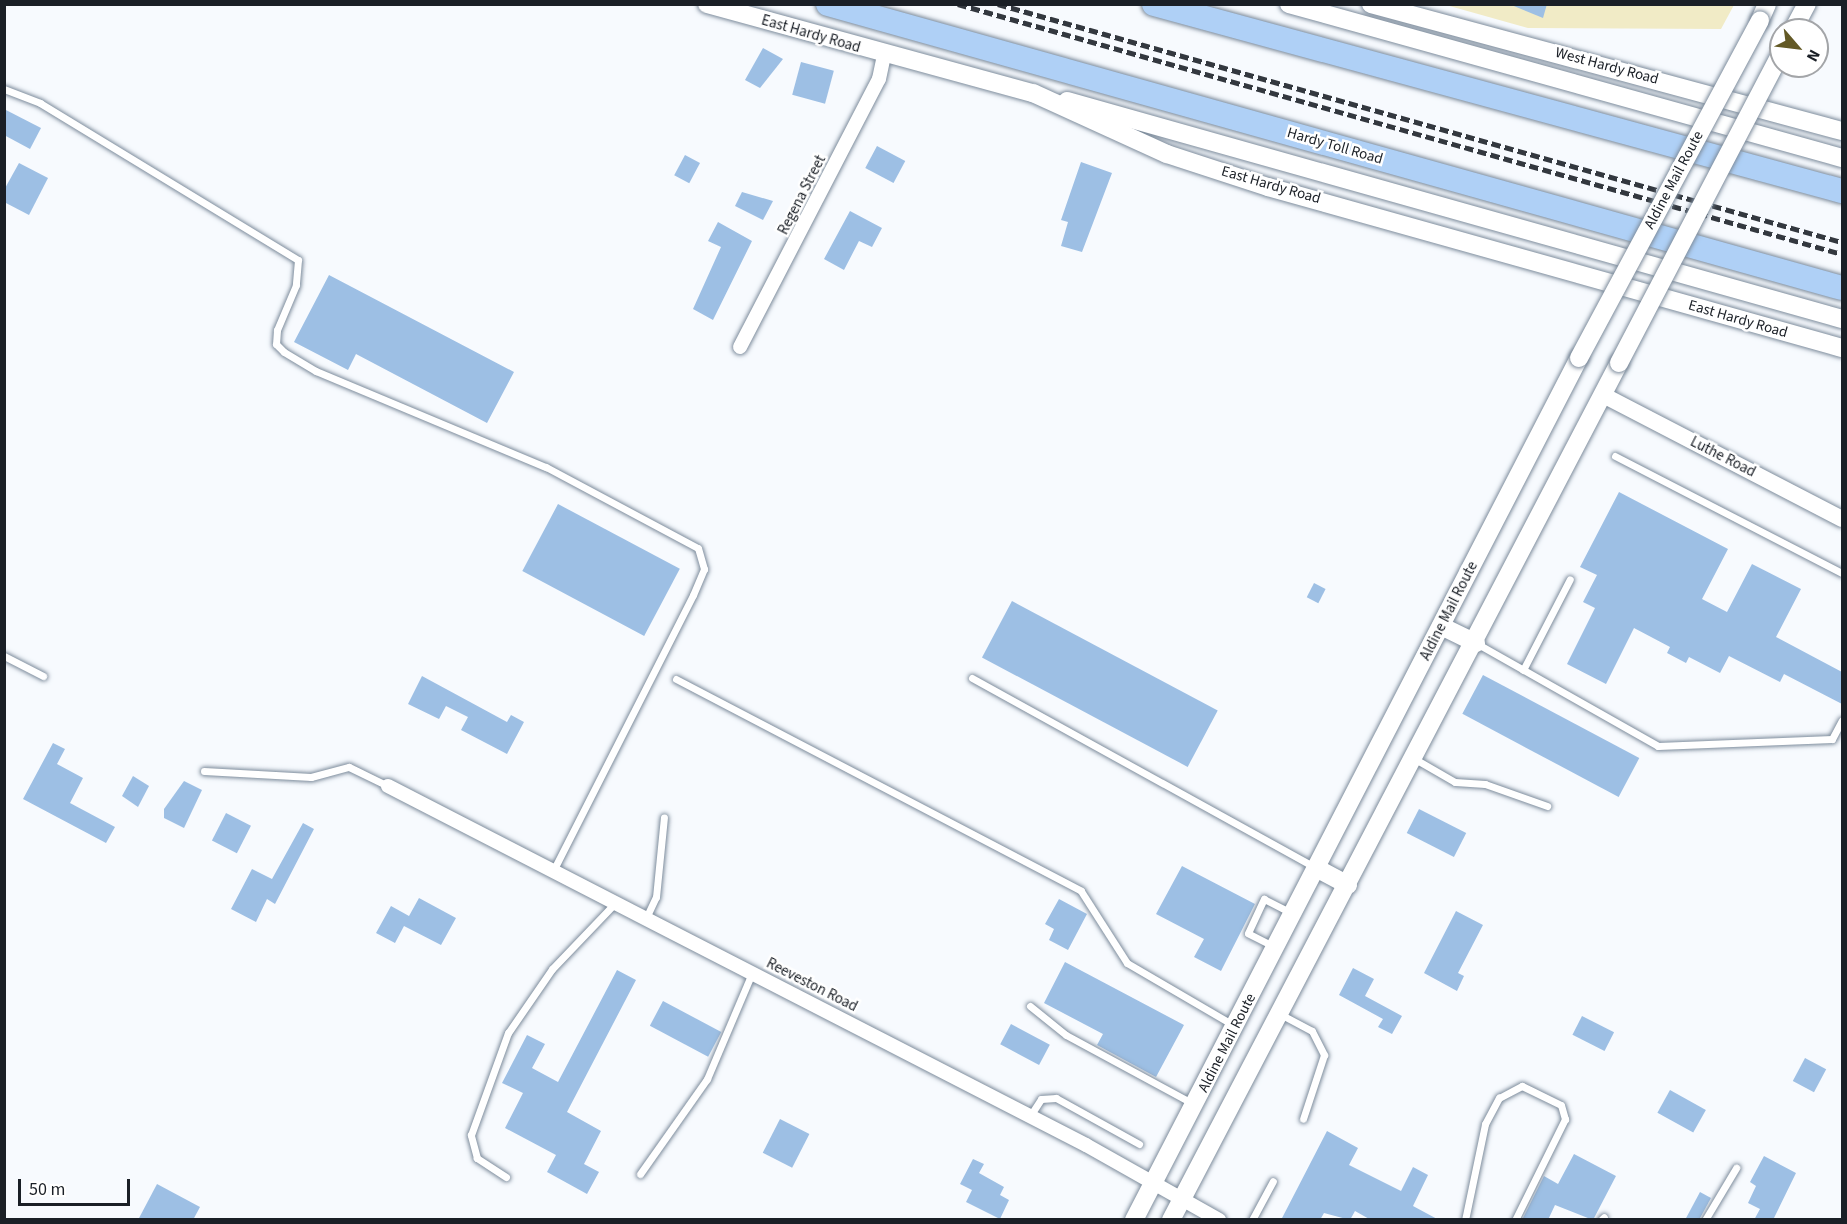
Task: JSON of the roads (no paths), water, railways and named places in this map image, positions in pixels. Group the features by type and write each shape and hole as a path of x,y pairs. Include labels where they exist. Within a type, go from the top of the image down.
{"highway":[{"name":"Hardy Toll Road","path":"828,4 1842,288"},
{"path":"1154,4 1842,191"}],"main road":[{"name":"East Hardy Road","path":"707,4 884,55 1033,93 1167,154 1268,187 1842,348"},
{"path":"1289,4 1538,74 1742,127 1842,158"},
{"name":"West Hardy Road","path":"1371,4 1842,131"},
{"path":"1800,18 1807,4"},
{"name":"Aldine Mail Route","path":"1134,1220 1318,869 1579,358 1764,12"},
{"path":"1171,1220 1476,643 1667,267 1769,76"},
{"path":"1033,93 1667,267 1842,319"},
{"path":"1441,626 1476,643"},
{"path":"1318,869 1348,885"}],"street":[{"name":"Regena Street","path":"740,347 879,79 884,55"},
{"name":"Luthe Road","path":"1603,395 1842,519"},
{"name":"Reeveston Road","path":"388,786 1030,1116 1219,1220"}],"lane":[{"path":"4,88 40,103 298,260 296,285 277,330 276,344 284,352 346,384 546,467 698,548 705,569 553,871"},
{"path":"1615,456 1842,573"},
{"path":"1523,670 1570,579"},
{"path":"1476,643 1658,746 1832,739 1842,720"},
{"path":"4,656 42,676"},
{"path":"972,678 1318,869"},
{"path":"676,679 1081,891 1127,963 1235,1027"},
{"path":"1415,759 1455,782 1485,784 1547,806"},
{"path":"204,771 311,777 349,767 388,786"},
{"path":"646,918 656,897 664,817"},
{"path":"1276,948 1248,933 1264,899 1294,914"},
{"path":"506,1177 477,1158 471,1135 508,1033 552,969 615,903"},
{"path":"640,1174 708,1079 752,973"},
{"path":"1030,1006 1066,1035 1195,1104"},
{"path":"1280,1014 1312,1031 1324,1055 1303,1119"},
{"path":"1465,1220 1485,1124 1503,1094 1522,1086 1561,1105 1565,1119 1515,1220"},
{"path":"1030,1116 1041,1099 1056,1098 1138,1144"},
{"path":"1705,1220 1736,1168"},
{"path":"1252,1220 1273,1181"}],"railway":[{"path":"958,4 1842,254"},
{"path":"998,4 1842,242"}]}
